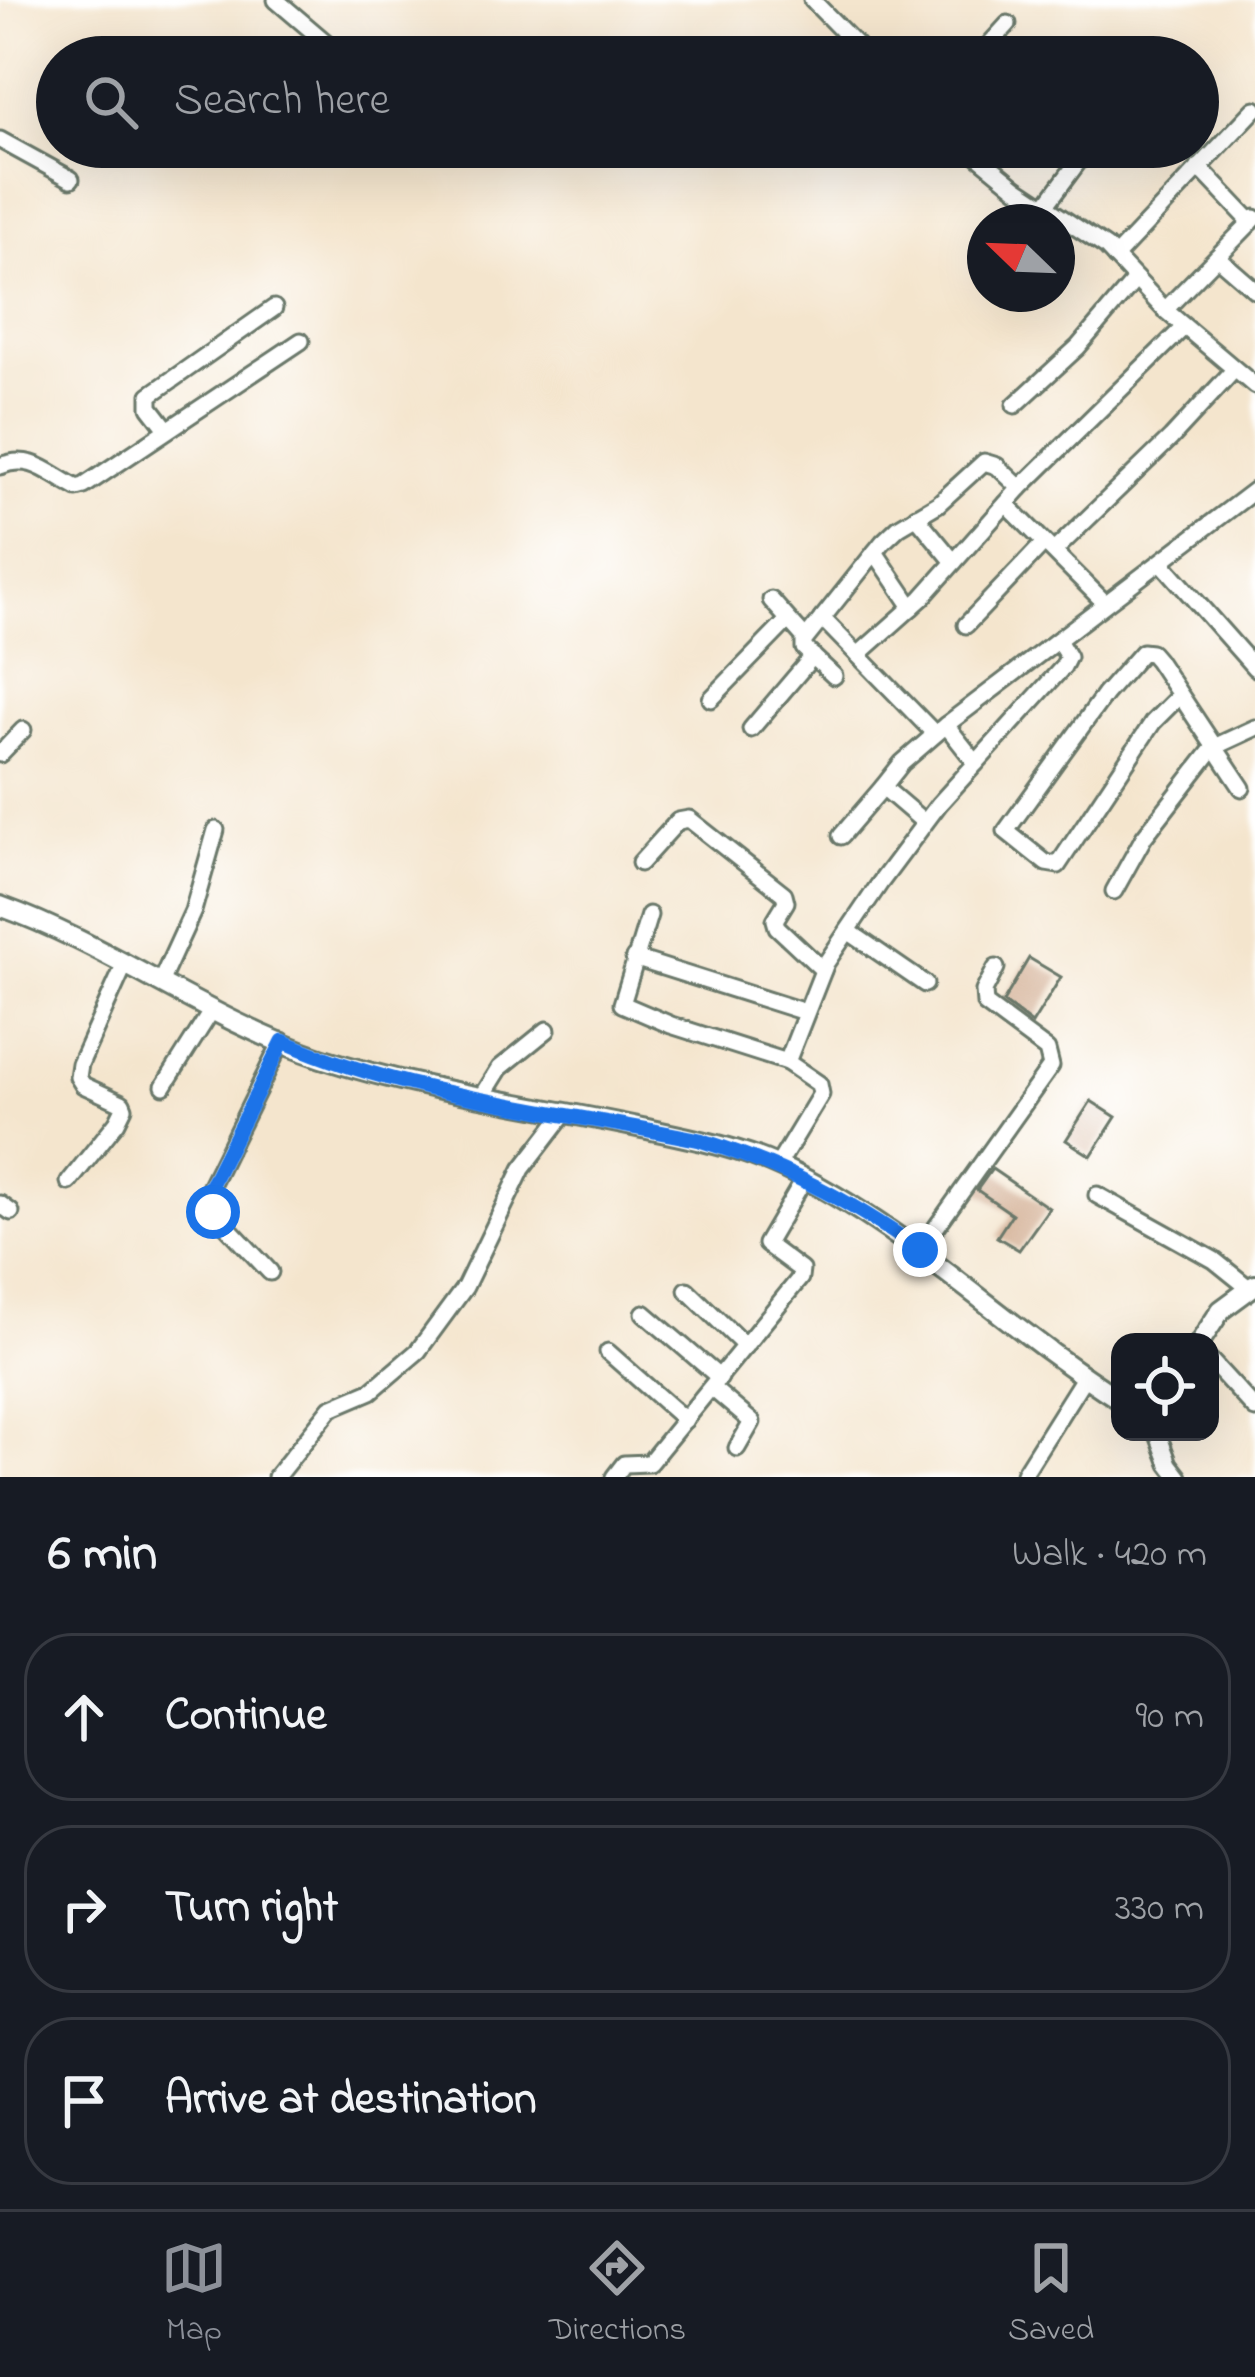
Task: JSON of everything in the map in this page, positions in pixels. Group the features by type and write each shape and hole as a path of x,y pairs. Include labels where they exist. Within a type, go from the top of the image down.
{"street":[{"path":"276,0 318,36"},
{"path":"812,0 847,36"},
{"path":"997,36 1008,24"},
{"path":"1219,146 1255,109"},
{"path":"0,140 36,160"},
{"path":"51,168 71,179"},
{"path":"996,168 1045,204"},
{"path":"1047,204 1073,168"},
{"path":"1115,256 1198,168"},
{"path":"1165,310 1253,220 1200,168"},
{"path":"1075,223 1115,256 1165,310 1255,386"},
{"path":"1216,257 1255,290"},
{"path":"1015,405 1078,347 1136,279"},
{"path":"167,429 150,407 150,395 274,308"},
{"path":"858,655 912,607 1020,488 1184,327"},
{"path":"0,466 29,461 77,488 94,482 301,341"},
{"path":"966,625 1171,438 1234,370"},
{"path":"834,676 804,648 805,638 875,553 985,462 997,466 1020,488"},
{"path":"841,836 902,763 941,729 1255,490"},
{"path":"1006,504 1106,602"},
{"path":"916,516 954,562"},
{"path":"875,553 912,607"},
{"path":"1162,563 1255,668"},
{"path":"771,600 805,638"},
{"path":"822,618 976,763"},
{"path":"711,699 788,620"},
{"path":"787,1062 824,970 848,931 924,822 1067,661 1058,640"},
{"path":"1180,695 1153,722 1058,865 1046,863 1008,834 1006,827 1012,818 1136,657 1151,653 1180,695 1242,788"},
{"path":"751,729 813,656"},
{"path":"1114,891 1144,837 1214,747 1255,728"},
{"path":"0,754 23,730"},
{"path":"883,787 924,822"},
{"path":"640,863 678,821 689,819 784,894 786,902 775,920 777,927 824,970"},
{"path":"160,982 187,926 216,830"},
{"path":"0,906 43,922 212,1010 319,1057 482,1097 700,1140 778,1166 870,1215 1111,1394"},
{"path":"649,915 621,1000 625,1007 787,1062 819,1084 821,1090 778,1166"},
{"path":"848,931 925,984"},
{"path":"634,958 805,1012"},
{"path":"69,1182 123,1114 122,1103 83,1085 78,1077 124,966"},
{"path":"920,1250 1051,1066 1047,1050 985,1004 984,991 996,968"},
{"path":"164,1086 212,1010"},
{"path":"482,1097 500,1068 547,1030"},
{"path":"270,1271 208,1201 210,1187 283,1041"},
{"path":"276,1477 331,1408 371,1390 418,1351 465,1287 522,1169 565,1113"},
{"path":"614,1477 624,1464 649,1463 800,1279 801,1270 766,1244 805,1179"},
{"path":"1096,1196 1214,1260 1252,1287 1221,1310 1206,1333"},
{"path":"687,1290 745,1346"},
{"path":"644,1313 751,1419 752,1426 737,1448"},
{"path":"608,1352 685,1420"},
{"path":"1219,1370 1255,1408"},
{"path":"1024,1474 1085,1376"},
{"path":"1160,1441 1169,1472"}],"building":[{"path":"1029,958 1061,977 1032,1024 1003,1002"},
{"path":"1091,1101 1116,1117 1091,1156 1066,1140"},
{"path":"992,1169 1049,1208 1019,1250 997,1237 1012,1214 977,1190"}],"route":[{"path":"213,1212 208,1201 210,1187 283,1041 319,1057 394,1078 700,1140 746,1154 805,1179 920,1250"}]}
